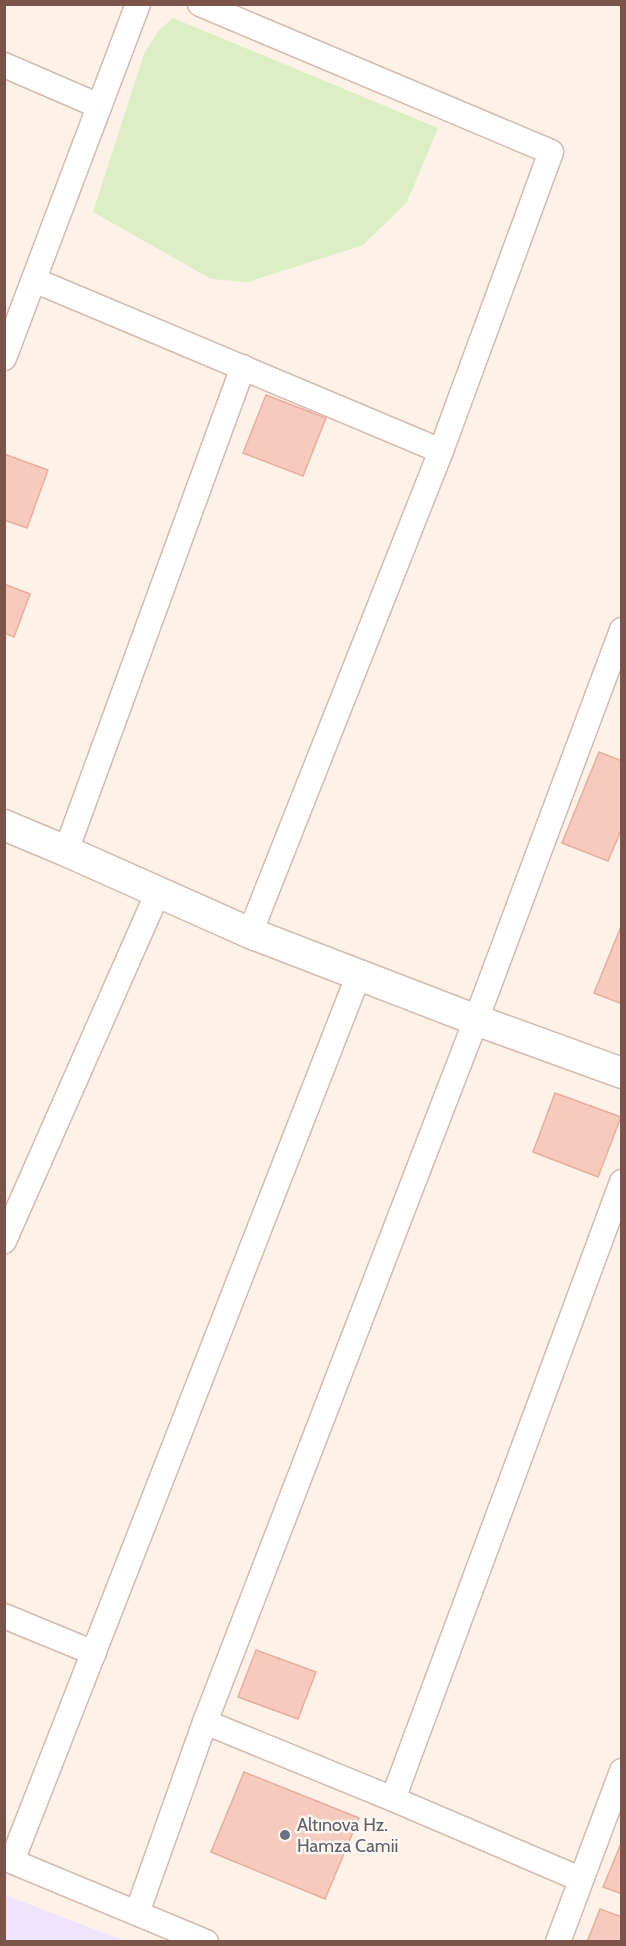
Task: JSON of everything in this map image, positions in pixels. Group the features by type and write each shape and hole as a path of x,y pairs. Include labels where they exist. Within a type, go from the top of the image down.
{"street":[{"path":"4,358 138,4"},
{"path":"200,4 551,152 441,451 250,933"},
{"path":"4,65 99,106"},
{"path":"34,280 441,451"},
{"path":"66,850 243,367"},
{"path":"137,1913 205,1722 476,1020 621,630"},
{"path":"4,825 66,850 250,933 621,1073"},
{"path":"4,1241 158,892"},
{"path":"206,1941 8,1860 94,1653 359,974"},
{"path":"393,1799 621,1182"},
{"path":"4,1616 94,1653"},
{"path":"205,1722 580,1879"},
{"path":"558,1941 580,1879 615,1809 621,1771"}],"shaded area":[{"path":"5,1895 125,1941 5,1941"}],"green space":[{"path":"173,18 438,128 407,202 363,245 248,282 211,279 93,212 144,54 159,30"}],"building":[{"path":"266,395 326,418 303,476 243,453"},
{"path":"4,454 48,470 27,528 4,520"},
{"path":"4,584 30,594 14,637 4,633"},
{"path":"599,752 622,761 622,828 608,861 562,843"},
{"path":"622,924 622,1004 594,993"},
{"path":"555,1093 621,1117 598,1177 533,1152"},
{"path":"256,1650 316,1672 298,1719 238,1697"},
{"name":"Altınova Hz. Hamza Camii","path":"244,1772 359,1818 325,1899 211,1852"},
{"path":"622,1841 622,1894 603,1887"},
{"path":"600,1909 622,1917 622,1942 587,1942"}],"place":[{"name":"Altınova Hz. Hamza Camii","path":"285,1835"}]}
